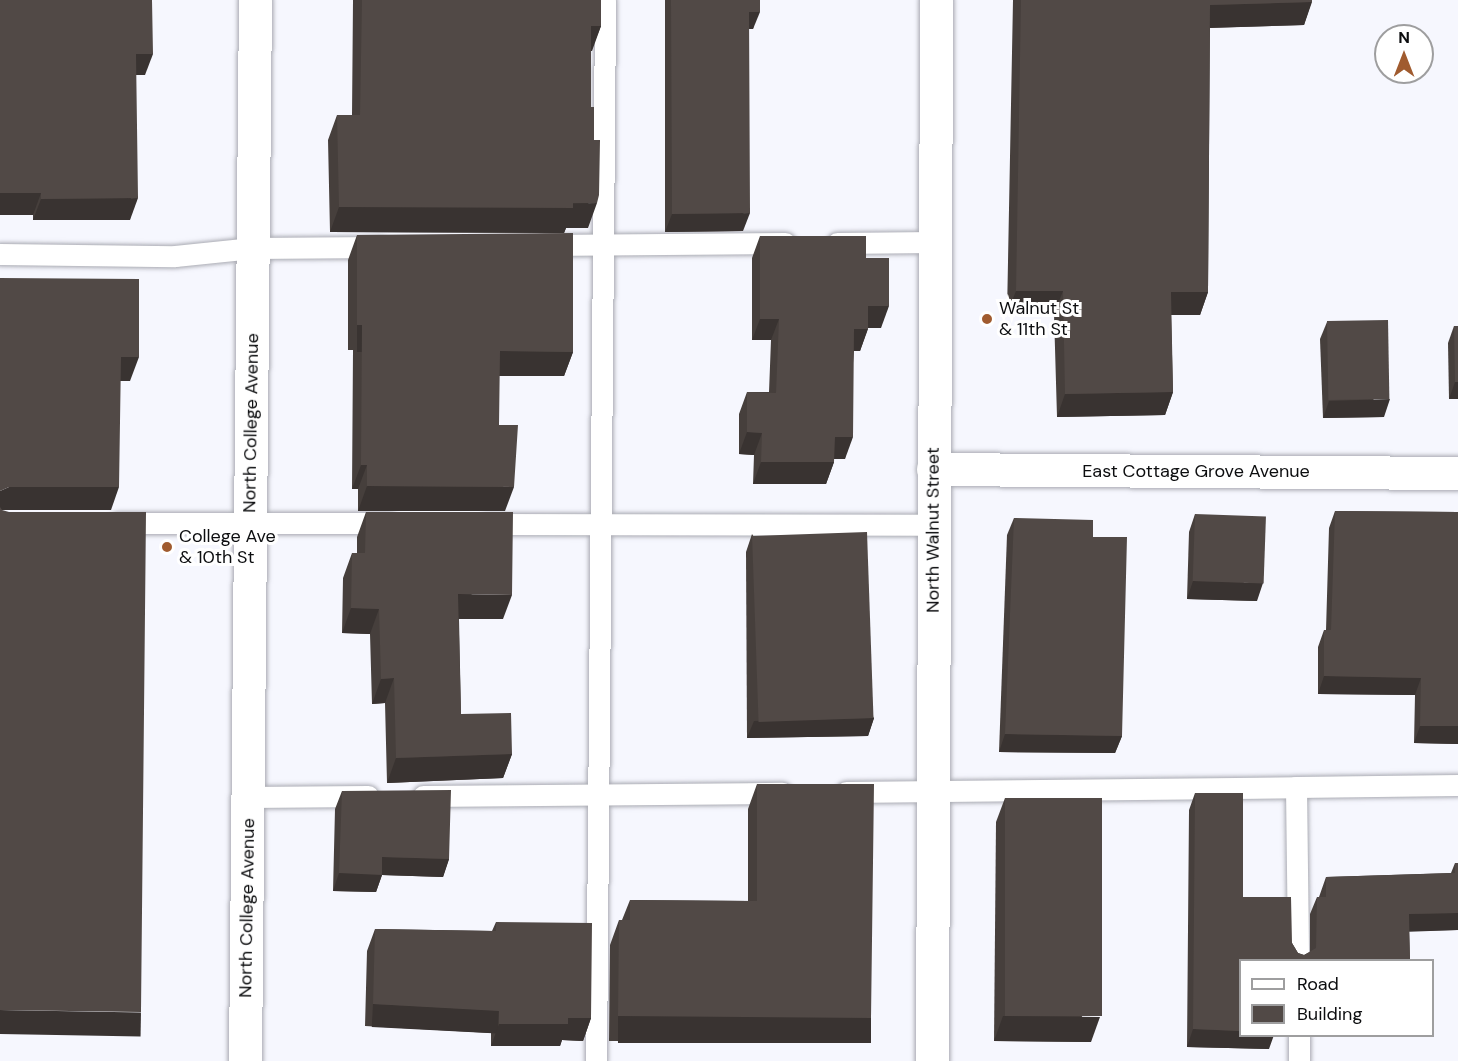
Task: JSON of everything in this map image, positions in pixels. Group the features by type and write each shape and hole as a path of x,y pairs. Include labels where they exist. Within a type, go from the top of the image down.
{"main road":[{"name":"North College Avenue","path":"245,1061 255,0"},
{"name":"North Walnut Street","path":"932,1061 936,0"},
{"name":"East Cottage Grove Avenue","path":"933,469 1458,473"}],"lane":[{"path":"596,1061 605,0"},
{"path":"521,245 935,242"},
{"path":"0,254 175,256 253,248 404,246"},
{"path":"94,523 412,523"},
{"path":"471,524 933,525"},
{"path":"248,797 1458,785"},
{"path":"1296,787 1298,959"},
{"path":"1299,1037 1299,1061"}],"building":[{"path":"0,0 152,0 153,54 136,54 138,198 41,199 41,193 0,193"},
{"path":"362,0 601,0 601,26 591,26 591,107 594,107 594,140 600,140 597,203 573,203 573,208 339,207 337,115 360,115"},
{"path":"671,0 760,0 760,12 749,12 750,213 672,214"},
{"path":"1021,0 1312,0 1312,2 1210,5 1208,292 1171,292 1173,392 1065,394 1063,291 1016,291"},
{"path":"573,233 573,352 500,351 499,425 518,425 514,487 367,486 367,465 361,465 362,325 357,325 357,235"},
{"path":"760,236 866,236 866,258 889,258 889,306 868,306 868,329 854,329 853,437 835,437 834,462 761,462 762,433 747,432 747,392 776,393 779,319 760,319"},
{"path":"0,278 139,279 139,357 121,357 119,487 9,487 0,491"},
{"path":"1388,320 1389,399 1328,400 1327,321"},
{"path":"1454,326 1458,326 1458,382 1455,382"},
{"path":"0,507 9,512 146,512 141,1012 0,1010"},
{"path":"1335,511 1458,512 1458,726 1420,726 1421,678 1324,676 1324,630 1331,630"},
{"path":"366,512 513,512 512,595 458,594 461,714 511,713 512,754 396,758 394,678 381,679 379,609 351,608 352,553 365,553"},
{"path":"1195,514 1266,516 1264,583 1193,581"},
{"path":"1014,518 1093,520 1093,537 1127,537 1122,736 1005,734"},
{"path":"867,532 873,718 759,722 752,536"},
{"path":"757,784 874,784 871,1018 618,1016 619,920 630,920 630,900 757,901"},
{"path":"451,790 449,859 382,857 382,875 339,873 342,791"},
{"path":"1195,793 1243,793 1243,897 1291,897 1292,943 1298,953 1304,955 1316,948 1317,897 1326,897 1326,877 1455,873 1455,863 1458,863 1458,913 1409,914 1410,959 1239,959 1239,1031 1193,1029"},
{"path":"1005,798 1102,798 1102,1016 1005,1016"},
{"path":"496,922 592,923 591,1018 568,1018 568,1024 499,1024 499,1011 373,1004 375,929 496,931"}],"place":[{"name":"Walnut St & 11th St","path":"987,319"},
{"name":"College Ave & 10th St","path":"167,547"}]}
